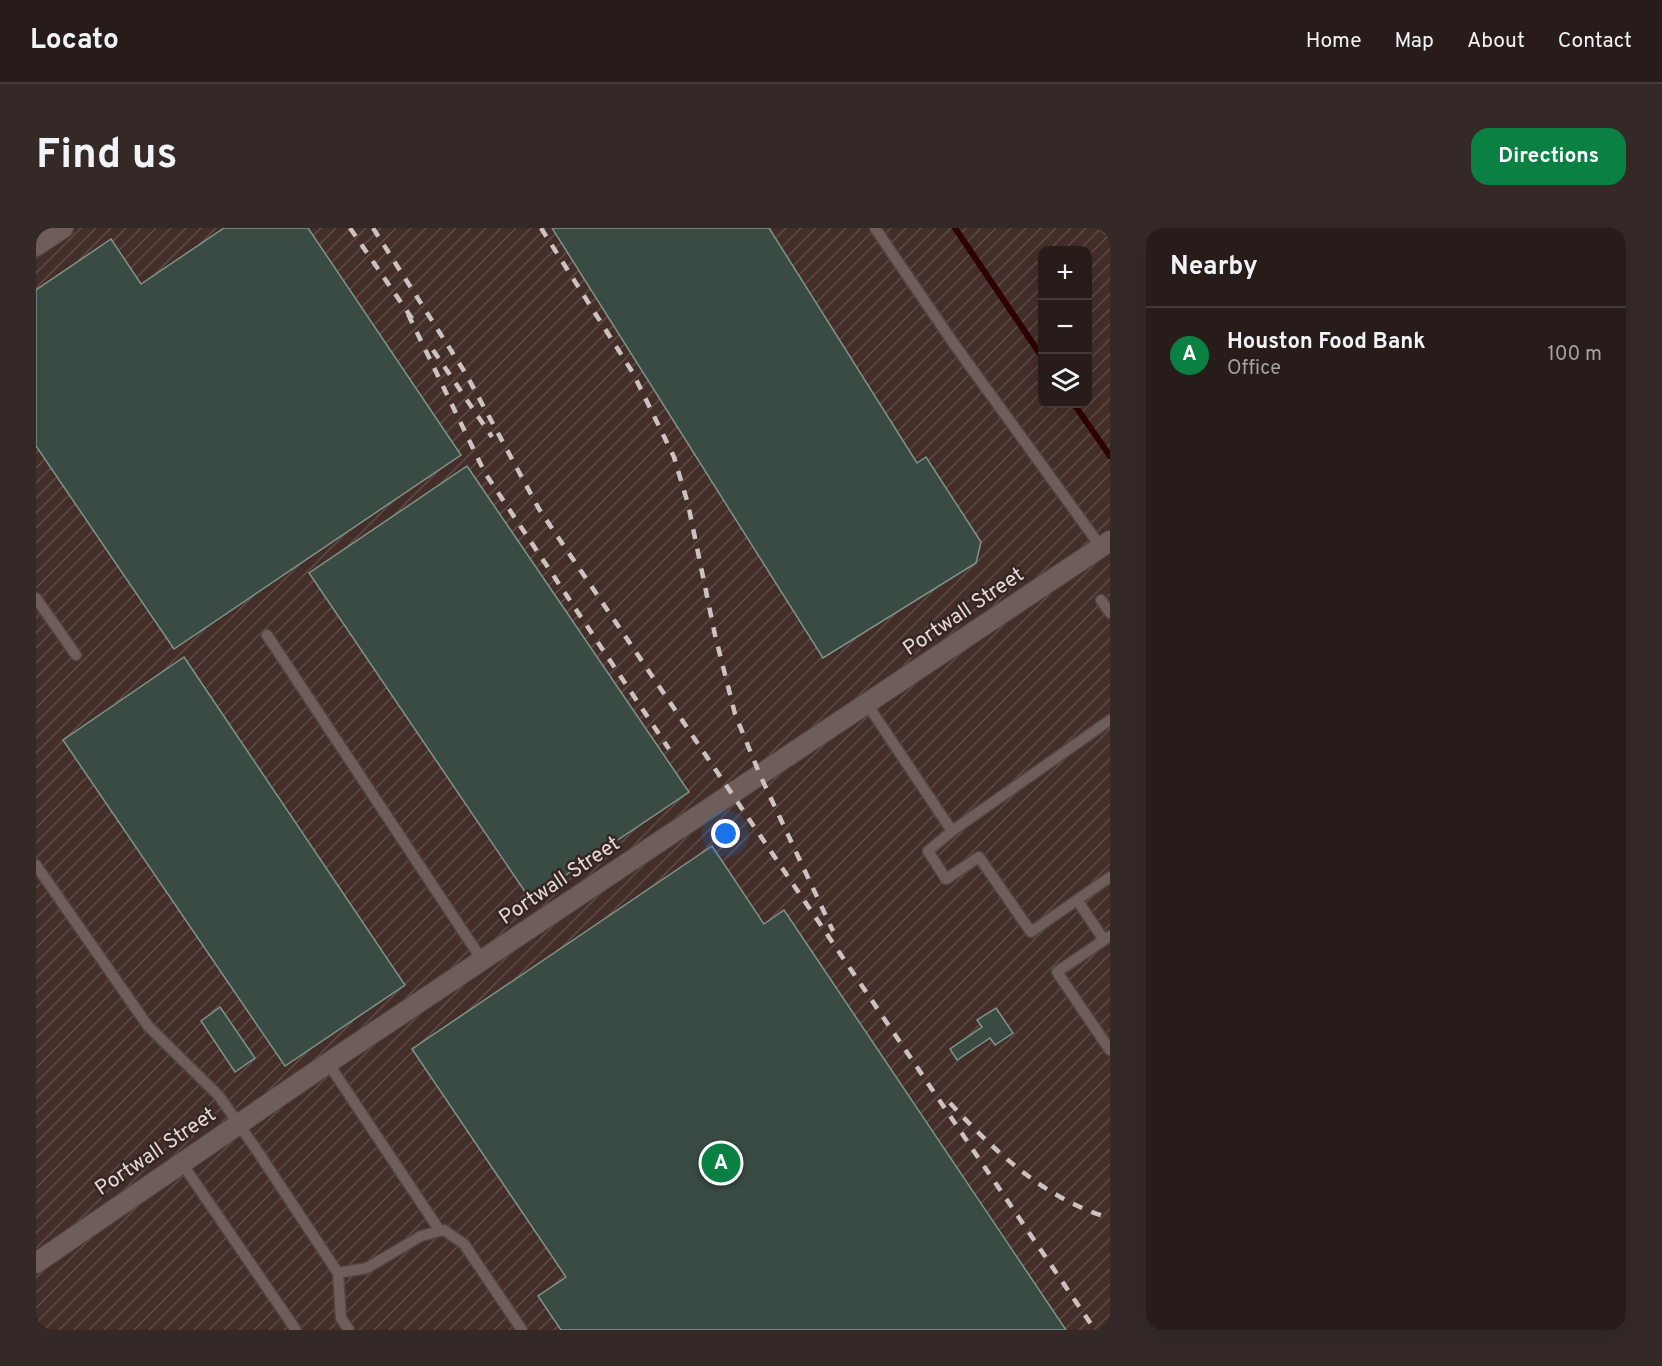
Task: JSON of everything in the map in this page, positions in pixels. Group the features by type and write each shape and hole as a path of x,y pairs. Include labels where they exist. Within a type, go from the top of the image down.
{"street":[{"path":"36,246 63,228"},
{"name":"Portwall Street","path":"36,1263 238,1123 1106,544"}],"lane":[{"path":"875,228 954,344 1106,544"},
{"path":"1106,228 1110,230"},
{"path":"36,598 76,655"},
{"path":"1101,600 1110,613"},
{"path":"267,635 482,960"},
{"path":"867,704 952,831"},
{"path":"1110,720 952,831 928,851 946,879 979,857 1031,932 1110,877"},
{"path":"36,865 148,1026 219,1096 238,1123 338,1273 341,1318 349,1330"},
{"path":"1077,900 1107,938 1058,972 1110,1050"},
{"path":"328,1063 440,1232"},
{"path":"181,1162 296,1330"},
{"path":"338,1273 367,1268 421,1236 444,1230 465,1244 522,1330"}],"shaded area":[{"path":"36,228 1110,228 1110,1330 36,1330"}],"building":[{"path":"224,228 308,228 461,455 174,649 36,446 36,290 111,239 141,284"},
{"path":"552,228 769,228 917,463 926,457 981,542 976,563 823,658"},
{"path":"467,466 689,792 530,899 309,573"},
{"path":"184,657 405,985 285,1066 63,740"},
{"path":"712,846 764,924 784,910 1066,1330 561,1330 538,1296 566,1277 412,1049"},
{"path":"220,1007 255,1058 235,1072 201,1021"},
{"path":"996,1008 1013,1033 995,1045 990,1038 957,1060 950,1049 982,1027 977,1020"}],"waterway":[{"path":"955,228 1040,354"},
{"path":"1077,408 1110,456"}],"railway":[{"path":"350,228 413,320"},
{"path":"373,228 466,374 539,509 1095,1330"},
{"path":"541,228 633,373 674,457 688,504 715,635 735,714 760,775 833,931"},
{"path":"408,314 485,473 669,749"},
{"path":"433,350 492,437"},
{"path":"950,1103 985,1139 1023,1172 1064,1199 1110,1218"}],"place":[{"name":"Houston Food Bank","path":"721,1163"}]}
